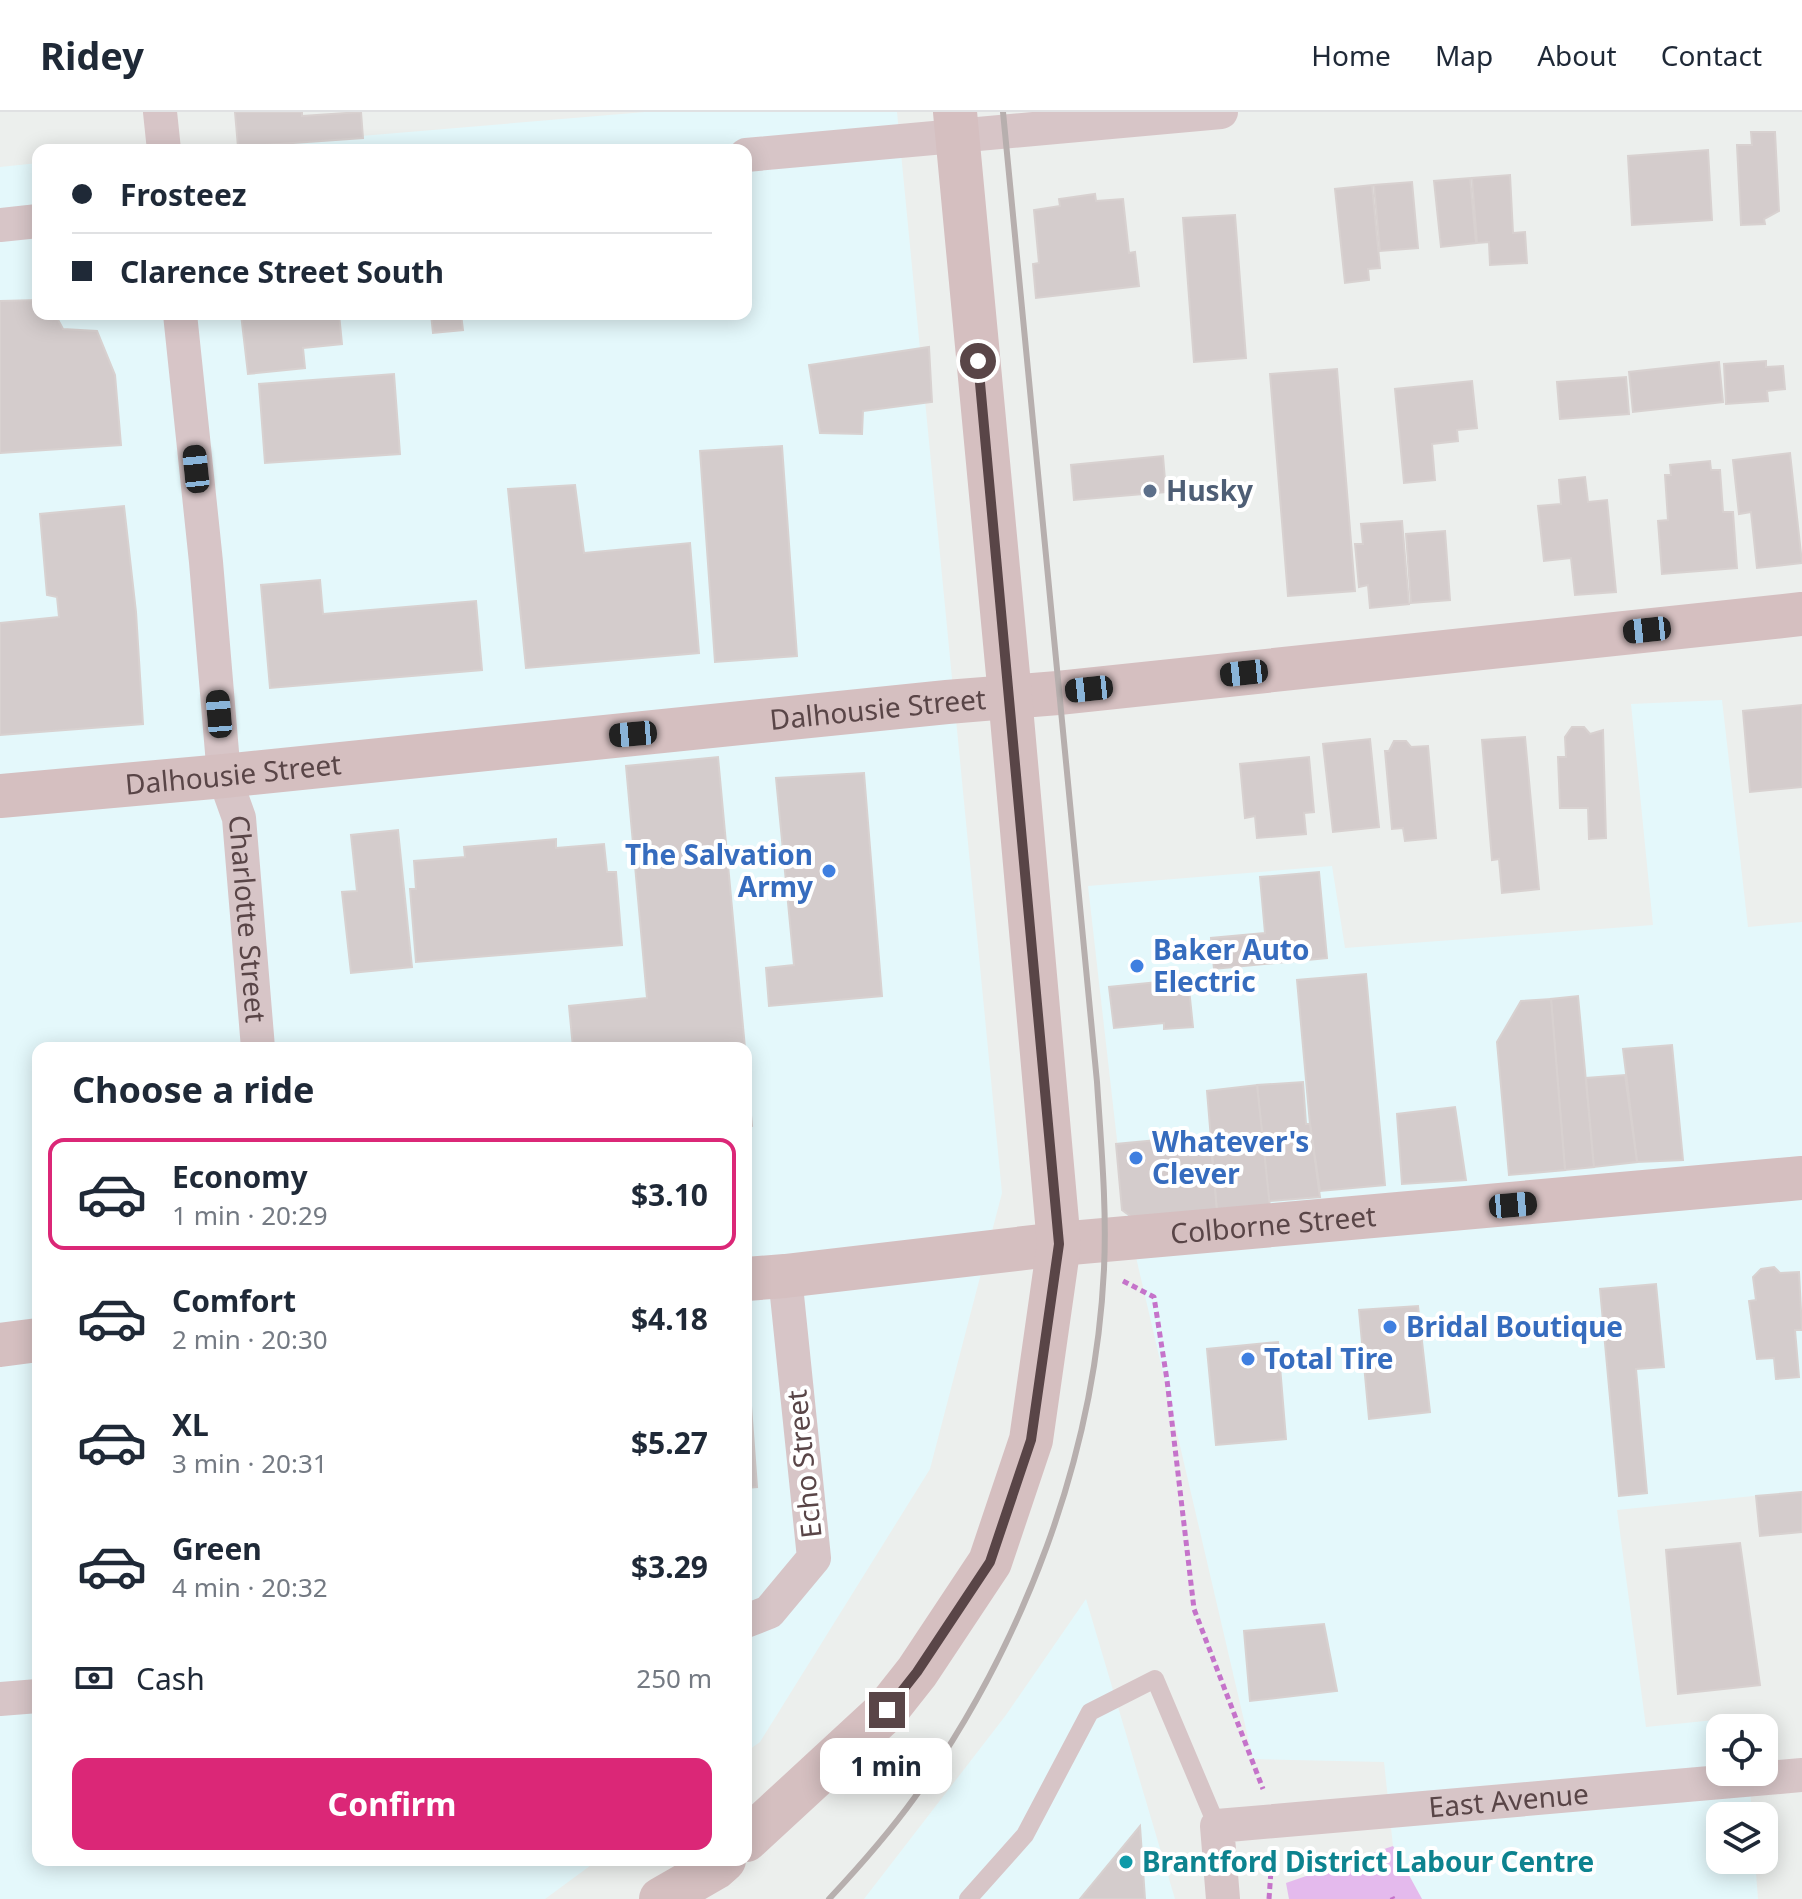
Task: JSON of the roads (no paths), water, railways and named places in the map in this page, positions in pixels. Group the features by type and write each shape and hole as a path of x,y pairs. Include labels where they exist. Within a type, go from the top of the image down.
{"main road":[{"path":"752,1837 887,1710 917,1672 990,1562 1031,1440 1059,1244 956,123"},
{"name":"Dalhousie Street","path":"0,796 1058,693 1802,614"},
{"name":"Colborne Street","path":"765,1278 1059,1244 1802,1178"},
{"path":"0,1345 32,1341"},
{"path":"661,1899 720,1867"}],"street":[{"path":"160,112 163,144"},
{"path":"752,154 956,123 1221,112"},
{"path":"0,225 32,222"},
{"name":"Charlotte Street","path":"181,320 224,776 239,818 258,1042"},
{"name":"Echo Street","path":"752,1619 769,1612 814,1558 765,1278"},
{"path":"0,1699 32,1696"},
{"name":"East Avenue","path":"1217,1826 1802,1775"},
{"path":"1217,1826 1223,1899"}],"lane":[{"path":"968,1899 1025,1835 1090,1712 1155,1679 1217,1826"}],"railway":[{"path":"829,1899 874,1850 915,1797 989,1677 1020,1613 1047,1547 1069,1479 1086,1410 1098,1340 1105,1222 1097,1082 1003,112"}],"place":[{"name":"Husky","path":"1150,491"},
{"name":"The Salvation Army","path":"829,871"},
{"name":"Baker Auto Electric","path":"1137,966"},
{"name":"Whatever's Clever","path":"1136,1158"},
{"name":"Bridal Boutique","path":"1390,1327"},
{"name":"Total Tire","path":"1248,1359"},
{"name":"Brantford District Labour Centre","path":"1126,1862"}]}
